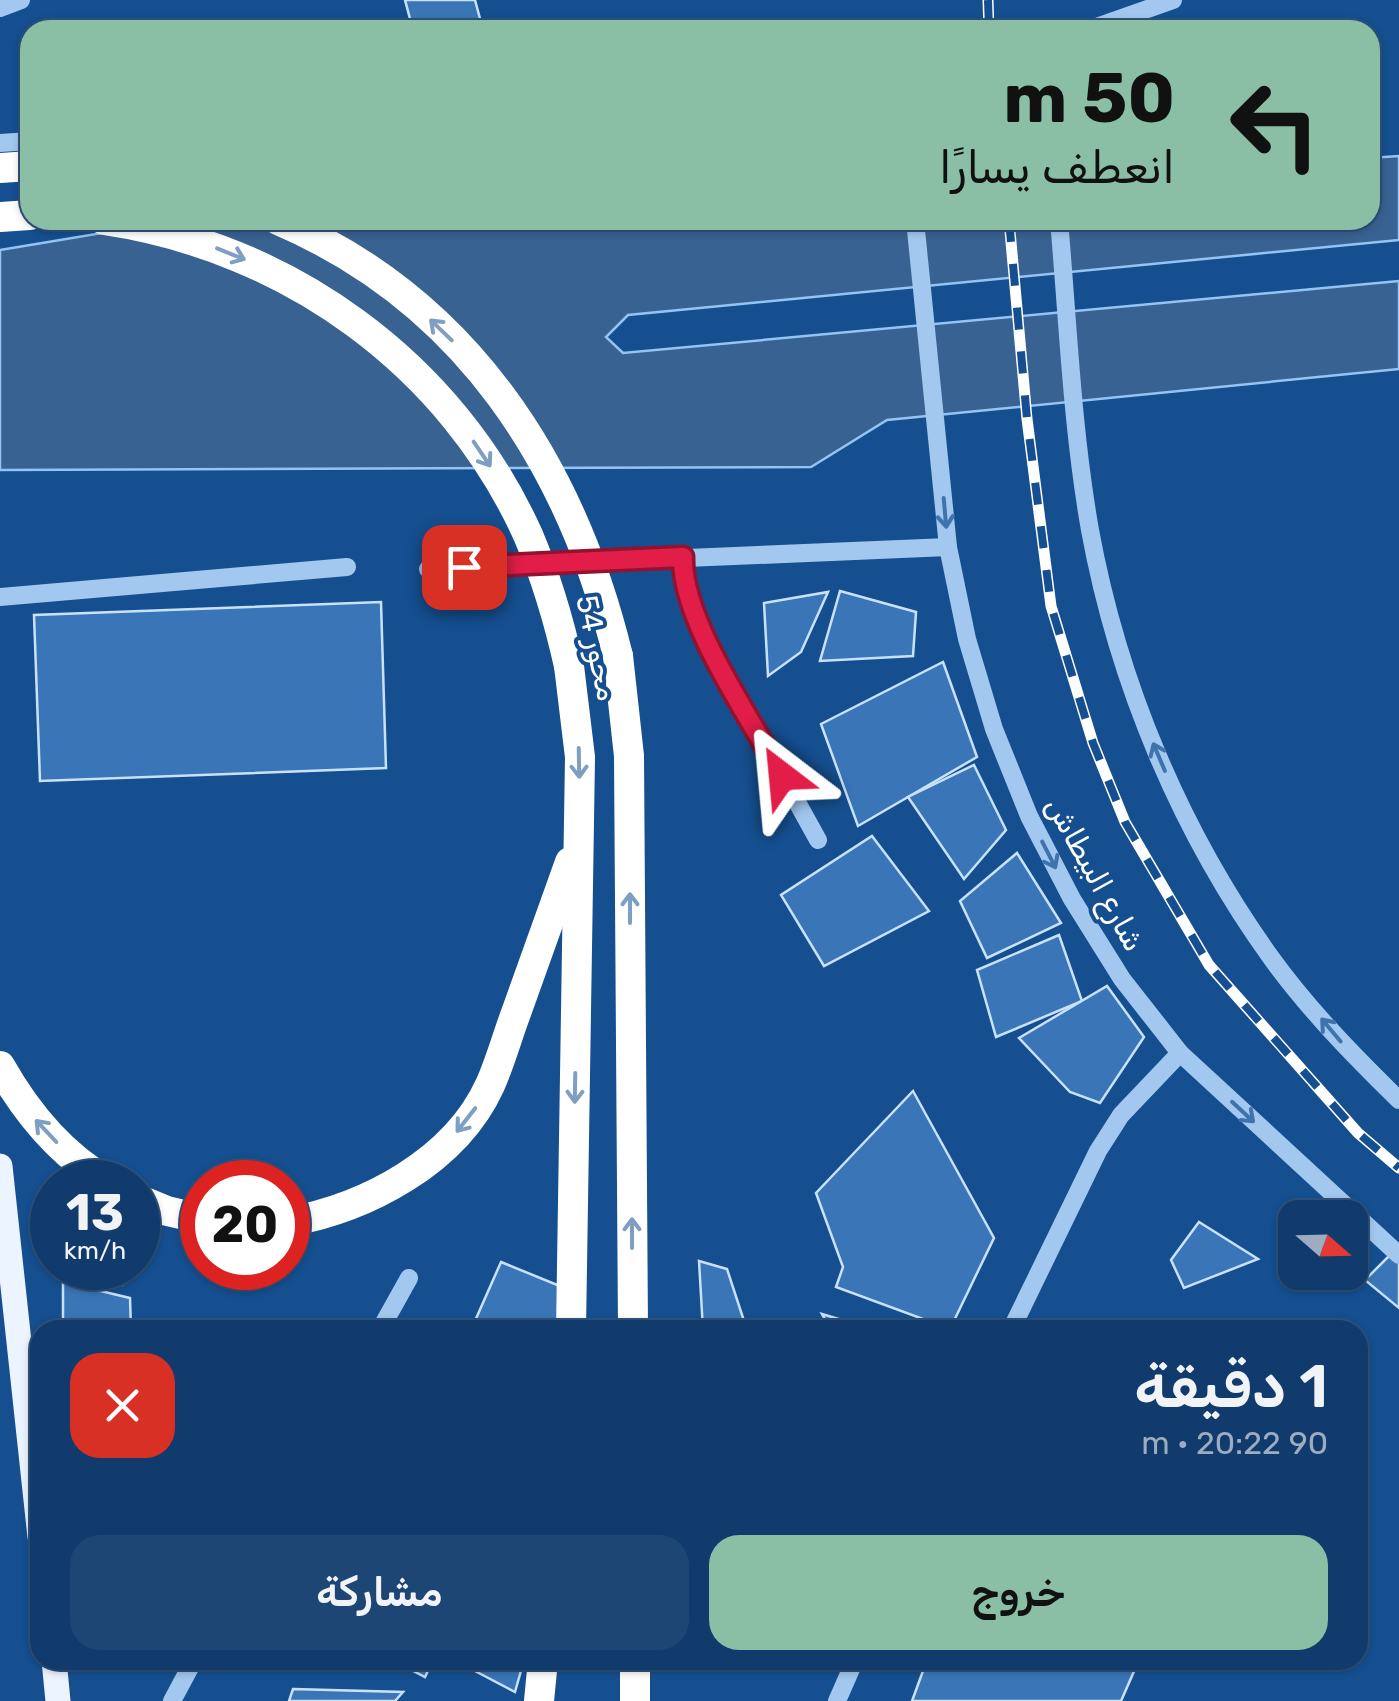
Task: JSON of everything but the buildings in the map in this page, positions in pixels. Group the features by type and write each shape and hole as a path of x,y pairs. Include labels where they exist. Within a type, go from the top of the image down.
{"highway":[{"name":"محور 54","path":"153,230 266,268 338,310 391,351 460,423 508,496 544,577 570,666 580,757 571,1320"},
{"name":"محور 54","path":"298,230 381,279 450,338 499,392 527,431 572,514 591,560 618,656 629,756 633,1320"},
{"path":"310,1217 330,1213 393,1184 438,1152 466,1122 489,1088 579,835"},
{"path":"0,1066 38,1123 78,1160"},
{"path":"538,1701 542,1670"},
{"path":"635,1670 635,1701"}],"main road":[{"path":"0,1166 30,1451"},
{"path":"0,1421 26,1417"},
{"path":"55,1670 58,1701"}],"lane":[{"path":"0,8 21,0"},
{"path":"1116,20 1173,0"},
{"name":"شارع البيطاش","path":"915,230 948,548 966,640 1029,816 1072,900 1122,979 1180,1053 1399,1255"},
{"path":"1061,230 1090,529 1112,625 1157,755 1209,860 1273,960 1348,1050 1399,1100"},
{"path":"428,569 948,548"},
{"path":"683,557 682,575 694,616 818,840"},
{"path":"0,598 347,567"},
{"path":"1015,1320 1098,1150 1140,1093 1180,1053"},
{"path":"386,1320 409,1278"},
{"path":"172,1701 189,1670"},
{"path":"837,1701 851,1670"}],"water":[{"path":"1399,156 1399,240 628,315 606,337 623,353 1399,281 1399,369 887,420 811,467 0,470 0,250 120,230 1380,230 1380,157"}],"railway":[{"path":"988,0 989,20"},
{"path":"1010,230 1027,419 1051,606 1093,743 1125,822 1209,965 1358,1133 1399,1168"}],"route":[{"path":"464,567 683,557 682,575 694,616 782,776"}]}
